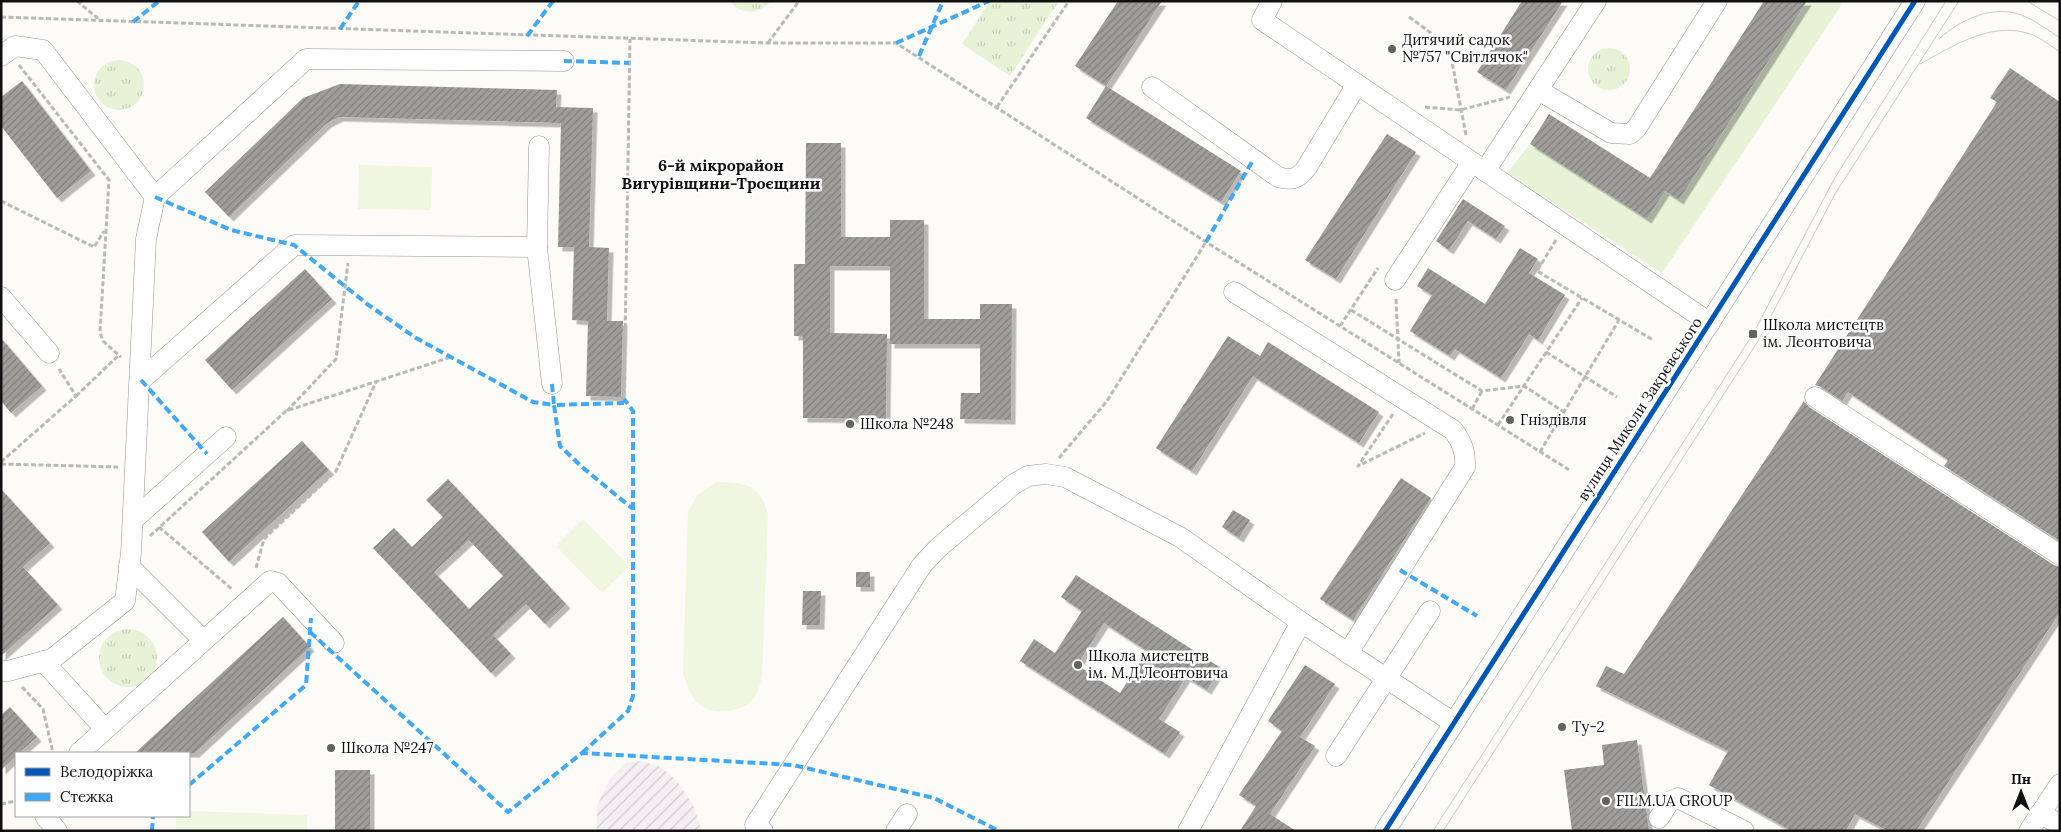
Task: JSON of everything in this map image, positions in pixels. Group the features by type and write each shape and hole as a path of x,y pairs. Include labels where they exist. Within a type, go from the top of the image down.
{"street":[{"path":"1272,1 1262,20 1710,322"},
{"path":"1395,280 1538,90 1596,1"},
{"path":"1538,90 1611,133 1630,134 1636,128 1717,1"},
{"name":"вулиця Миколи Закревського","path":"1385,831 1915,1"},
{"path":"5,54 15,46 43,50 155,196"},
{"path":"5,671 52,659 125,601 133,520 141,380 146,239 155,196 306,59 564,61"},
{"path":"1152,87 1278,177 1291,180 1303,174 1357,84"},
{"path":"539,146 537,247 552,384"},
{"path":"141,380 294,245 537,247"},
{"path":"1234,292 1453,430 1466,454 1465,467 1348,653"},
{"path":"1,298 49,353"},
{"path":"1814,398 2060,555"},
{"path":"133,520 226,436"},
{"path":"763,831 755,825 922,565 938,548 1014,484 1028,476 1046,474 1065,477 1180,537 1301,622 1454,723"},
{"path":"130,560 203,640"},
{"path":"80,752 263,584 274,580 334,643"},
{"path":"1336,756 1430,611"},
{"path":"1188,831 1301,622"},
{"path":"43,661 105,729"},
{"path":"2035,823 2060,784"},
{"path":"1660,818 1669,802 1678,798 1744,831"},
{"path":"46,817 57,831"},
{"path":"2035,823 2060,824"}],"path":[{"path":"77,1 101,21"},
{"path":"768,44 799,1"},
{"path":"997,107 1069,1"},
{"path":"1,17 768,44 896,43 1206,242 1571,471"},
{"path":"1409,17 1449,46 1460,110 1479,166"},
{"path":"624,403 630,39"},
{"path":"5,54 109,180 100,332 103,341 126,364"},
{"path":"1422,106 1460,110 1538,90"},
{"path":"1,201 94,247 105,230"},
{"path":"1565,224 1537,271 1653,340"},
{"path":"1046,474 1107,401 1206,242"},
{"path":"130,560 159,527 286,411 336,359 351,245"},
{"path":"1395,280 1399,363"},
{"path":"1498,425 1582,298"},
{"path":"1351,310 1482,390 1524,386 1564,412"},
{"path":"1540,452 1619,320"},
{"path":"1546,352 1617,398"},
{"path":"49,353 76,396"},
{"path":"1,463 119,355"},
{"path":"286,411 451,357"},
{"path":"159,527 246,601 264,539 336,471 377,382"},
{"path":"1472,409 1482,390"},
{"path":"1403,399 1358,466 1443,424"},
{"path":"1,463 136,467"},
{"path":"5,671 44,709 53,752"},
{"path":"1,804 15,801"}],"shaded area":[{"path":"641,761 661,767 677,781 693,805 702,831 597,831 597,806 609,780 626,763"}],"green space":[{"path":"730,1 771,1 761,9 750,12 739,9"},
{"path":"990,1 1059,1 1010,76 962,44"},
{"path":"1807,1 1844,1 1662,273 1507,173 1530,144 1647,218 1665,191 1679,200"},
{"path":"1609,48 1624,54 1630,69 1624,84 1609,90 1594,84 1588,69 1594,54"},
{"path":"114,60 124,60 137,67 144,80 144,90 137,103 124,110 114,110 105,106 98,99 94,90 94,80 98,71 105,64"},
{"path":"359,165 432,167 431,210 358,209"},
{"path":"716,482 743,484 750,487 761,497 768,515 762,677 757,694 751,701 737,709 721,712 706,709 694,699 683,674 688,512 697,495"},
{"path":"583,519 629,566 602,593 556,546"},
{"path":"128,629 139,631 149,637 155,647 157,658 155,669 149,679 139,685 128,687 117,685 107,679 101,669 99,658 101,647 107,637 117,631"},
{"path":"190,811 307,815 307,831 176,831 176,817 190,817"}],"building":[{"path":"1118,1 1162,1 1106,86 1075,66"},
{"path":"1522,1 1563,1 1506,90 1477,72"},
{"path":"1764,1 1807,1 1679,200 1665,191 1647,219 1530,144 1549,114 1650,178"},
{"path":"2010,68 2060,102 2060,541 1944,466 1948,460 1848,392 1842,401 1815,385 1997,102 1990,98"},
{"path":"22,81 91,171 57,198 1,126 1,97"},
{"path":"340,84 557,90 556,107 593,108 589,247 609,248 607,321 623,321 621,397 586,396 588,321 572,320 574,247 558,247 561,123 339,117 327,123 229,217 205,192 303,98"},
{"path":"1106,86 1241,171 1221,202 1086,118"},
{"path":"1387,134 1416,152 1336,279 1305,260"},
{"path":"806,143 841,143 841,237 890,237 890,220 924,220 924,319 980,319 980,304 1012,304 1011,420 960,419 961,393 980,393 980,344 890,344 890,266 830,266 830,333 887,334 886,419 803,418 803,336 794,336 794,264 805,264"},
{"path":"1463,199 1505,226 1496,239 1468,221 1449,250 1436,241"},
{"path":"1520,248 1538,259 1529,273 1565,295 1538,340 1529,334 1501,378 1455,349 1450,356 1410,331 1432,295 1417,286 1428,268 1485,304"},
{"path":"305,269 332,299 232,390 205,360"},
{"path":"1228,336 1260,356 1268,342 1379,412 1359,443 1253,376 1192,471 1156,448"},
{"path":"1,338 42,386 11,413 1,401"},
{"path":"1804,401 1809,407 2054,565 2060,567 2060,612 1916,831 1888,831 1855,814 1846,831 1792,831 1709,785 1728,751 1596,686 1606,666 1624,674"},
{"path":"302,441 329,470 229,562 202,532"},
{"path":"1401,478 1431,498 1353,620 1320,599"},
{"path":"448,479 566,604 545,624 526,604 493,635 511,654 491,673 373,548 394,528 412,547 443,517 426,500","holes":["469,540 503,576 469,609 434,572"]},
{"path":"1,489 50,543 23,567 58,605 1,656"},
{"path":"1233,510 1250,520 1239,538 1222,527"},
{"path":"856,572 870,572 870,587 856,587"},
{"path":"1076,575 1221,668 1207,690 1186,677 1159,719 1180,732 1165,754 1020,661 1034,639 1055,653 1082,611 1061,597","holes":["1104,623 1147,651 1120,693 1077,665"]},
{"path":"803,591 821,591 820,625 802,625"},
{"path":"283,617 310,647 195,753 136,752"},
{"path":"1305,665 1335,684 1300,737 1315,746 1270,814 1296,831 1240,831 1256,806 1239,795 1282,731 1268,721"},
{"path":"10,707 37,737 20,752 15,752 15,757 1,770 1,715"},
{"name":"FILM.UA GROUP","path":"1637,740 1649,831 1572,831 1564,770 1604,765 1602,745"},
{"path":"335,770 370,770 370,831 335,831"}],"tram line":[{"path":"1433,831 1753,334 1833,181 1946,1"},
{"path":"1443,831 1758,341 1835,194 1959,1"},
{"path":"2027,1 2060,21"},
{"path":"1940,38 1975,16 1994,12 2015,13 2027,17 2060,38"},
{"path":"1920,64 1976,36 2006,30 2022,32 2037,37 2060,52"}],"marked path":[{"path":"133,22 159,1"},
{"path":"340,29 359,1"},
{"path":"527,36 553,1"},
{"path":"919,56 943,1"},
{"path":"896,43 989,1"},
{"path":"564,61 629,63"},
{"path":"1206,242 1253,160"},
{"path":"155,197 231,230 294,245 367,304 416,338 533,402 554,405 560,446 582,467 633,509"},
{"path":"141,380 207,454"},
{"path":"552,384 554,405 624,403"},
{"path":"582,753 628,711 633,696 633,411 624,399"},
{"path":"1400,570 1477,616"},
{"path":"190,784 306,685 311,618"},
{"path":"310,632 508,812 582,753 793,765 934,798 999,831"},
{"path":"152,831 153,817"}],"cycle path":[{"path":"1385,831 1915,1"}],"place":[{"name":"Дитячий садок №757 \"Світлячок\"","path":"1392,49"},
{"name":"Школа мистецтв ім. Леонтовича","path":"1753,334"},
{"name":"Гніздівля","path":"1510,420"},
{"name":"Школа №248","path":"850,424"},
{"name":"Школа мистецтв ім. М.Д.Леонтовича","path":"1078,665"},
{"name":"Ту-2","path":"1562,727"},
{"name":"Школа №247","path":"331,748"},
{"name":"FILM.UA GROUP","path":"1606,801"}],"district":[{"name":"6-й мікрорайон Вигурівщини-Троєщини","path":"721,174"}]}
